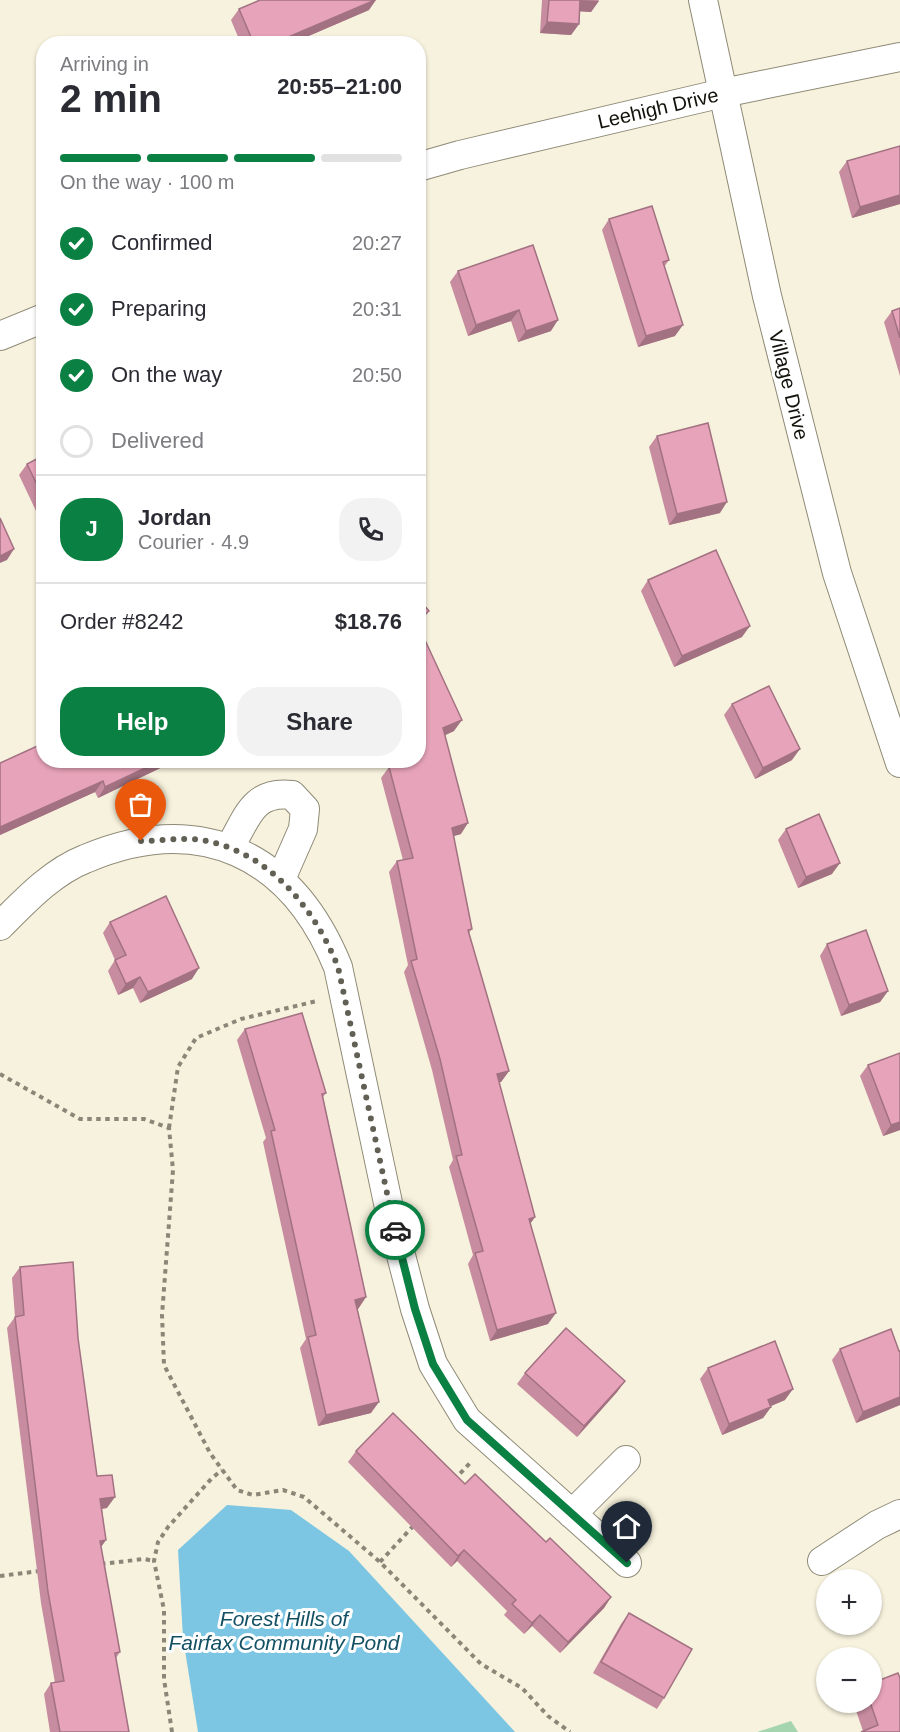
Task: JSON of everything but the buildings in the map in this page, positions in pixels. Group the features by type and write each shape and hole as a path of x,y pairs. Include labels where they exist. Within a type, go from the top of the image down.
{"street":[{"name":"Village Drive","path":"703,0 767,296 837,573 900,763"},
{"name":"Leehigh Drive","path":"426,165 723,93 900,57"},
{"path":"0,336 36,321"},
{"path":"230,847 257,801 276,793 292,795 305,809 303,829 281,879"},
{"path":"0,926 32,893 84,859 141,841 199,839 230,847 281,879 300,899 325,935 338,967 392,1217 415,1309 433,1364 467,1420 627,1563"},
{"path":"572,1514 626,1460"},
{"path":"822,1561 877,1525 900,1514"}],"path":[{"path":"344,994 241,1020 196,1038 178,1067 169,1128 173,1170 162,1315 164,1365 190,1417 237,1490 254,1495 283,1490 304,1497 380,1562 480,1664 522,1688 548,1716 570,1732"},
{"path":"0,1074 80,1119 144,1119 169,1128"},
{"path":"451,1484 490,1441"},
{"path":"172,1732 164,1679 164,1610 154,1561 158,1542 168,1527 222,1470"},
{"path":"380,1562 419,1519"},
{"path":"100,1564 144,1558 154,1561"},
{"path":"0,1576 44,1570"}],"green space":[{"path":"791,1721 798,1732 757,1732"}],"water":[{"name":"Forest Hills of Fairfax Community Pond","path":"227,1505 291,1510 349,1551 515,1732 198,1732 183,1638 178,1550"}],"way so far":[{"path":"141,841 199,839 230,847 281,879 300,899 325,935 338,967 395,1230"}],"route":[{"path":"395,1230 415,1309 433,1364 467,1420 627,1563"}]}
